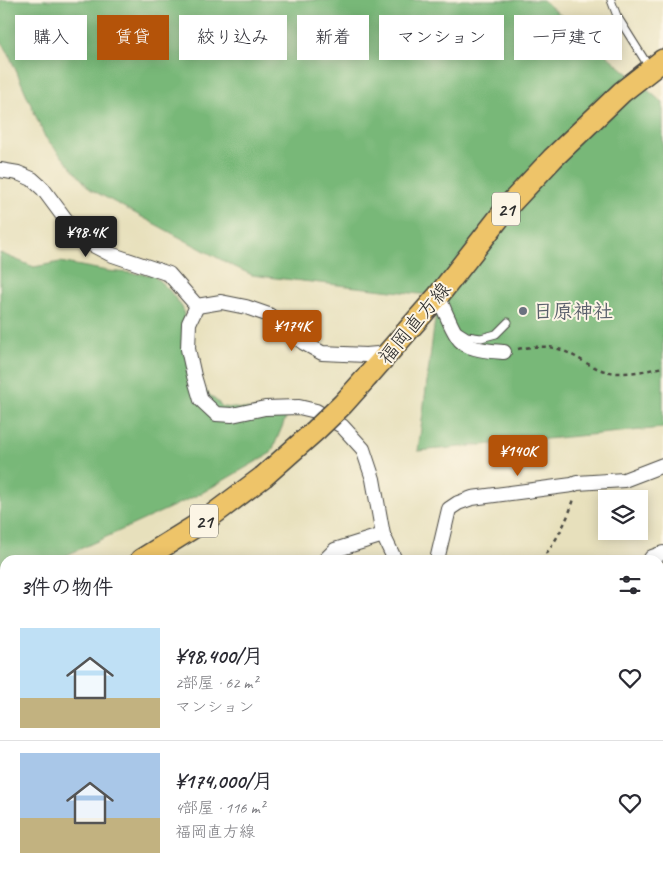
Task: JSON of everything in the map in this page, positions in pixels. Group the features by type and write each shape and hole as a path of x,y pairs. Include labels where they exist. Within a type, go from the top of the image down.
{"main road":[{"name":"福岡直方線","path":"149,555 207,519 263,477 343,404 438,296 510,204 622,92 657,64"}],"street":[{"path":"0,170 18,173 32,179 43,189 69,224 89,243 110,254 169,274 197,306"},
{"path":"438,296 461,342 477,349 504,352"},
{"path":"197,306 221,302 246,307 269,315 304,343 322,353 366,355 389,353"},
{"path":"197,306 188,323 188,349 201,400 216,414 232,416 265,408 299,407 316,410 342,426 363,449 373,479 382,535 392,555"},
{"path":"438,555 449,509 458,503 472,498 577,483 624,480 663,465"},
{"path":"330,555 335,550 382,535"}],"lane":[{"path":"611,0 617,16 657,64"},
{"path":"452,326 468,336 481,338 496,334 508,322"}],"path":[{"path":"504,352 530,347 548,347 563,351 594,368 620,374 663,367"},
{"path":"545,555 568,517 578,489 577,483"}],"green space":[{"path":"0,0 543,0 560,15 514,15 514,60 612,60 663,103 663,428 418,451 438,296 252,275 90,189 45,137 8,52 0,39"},
{"path":"0,253 34,267 60,262 107,271 153,275 169,290 182,307 202,388 223,407 288,413 271,453 200,494 67,555 0,555"}],"place":[{"name":"日原神社","path":"523,311"}]}
